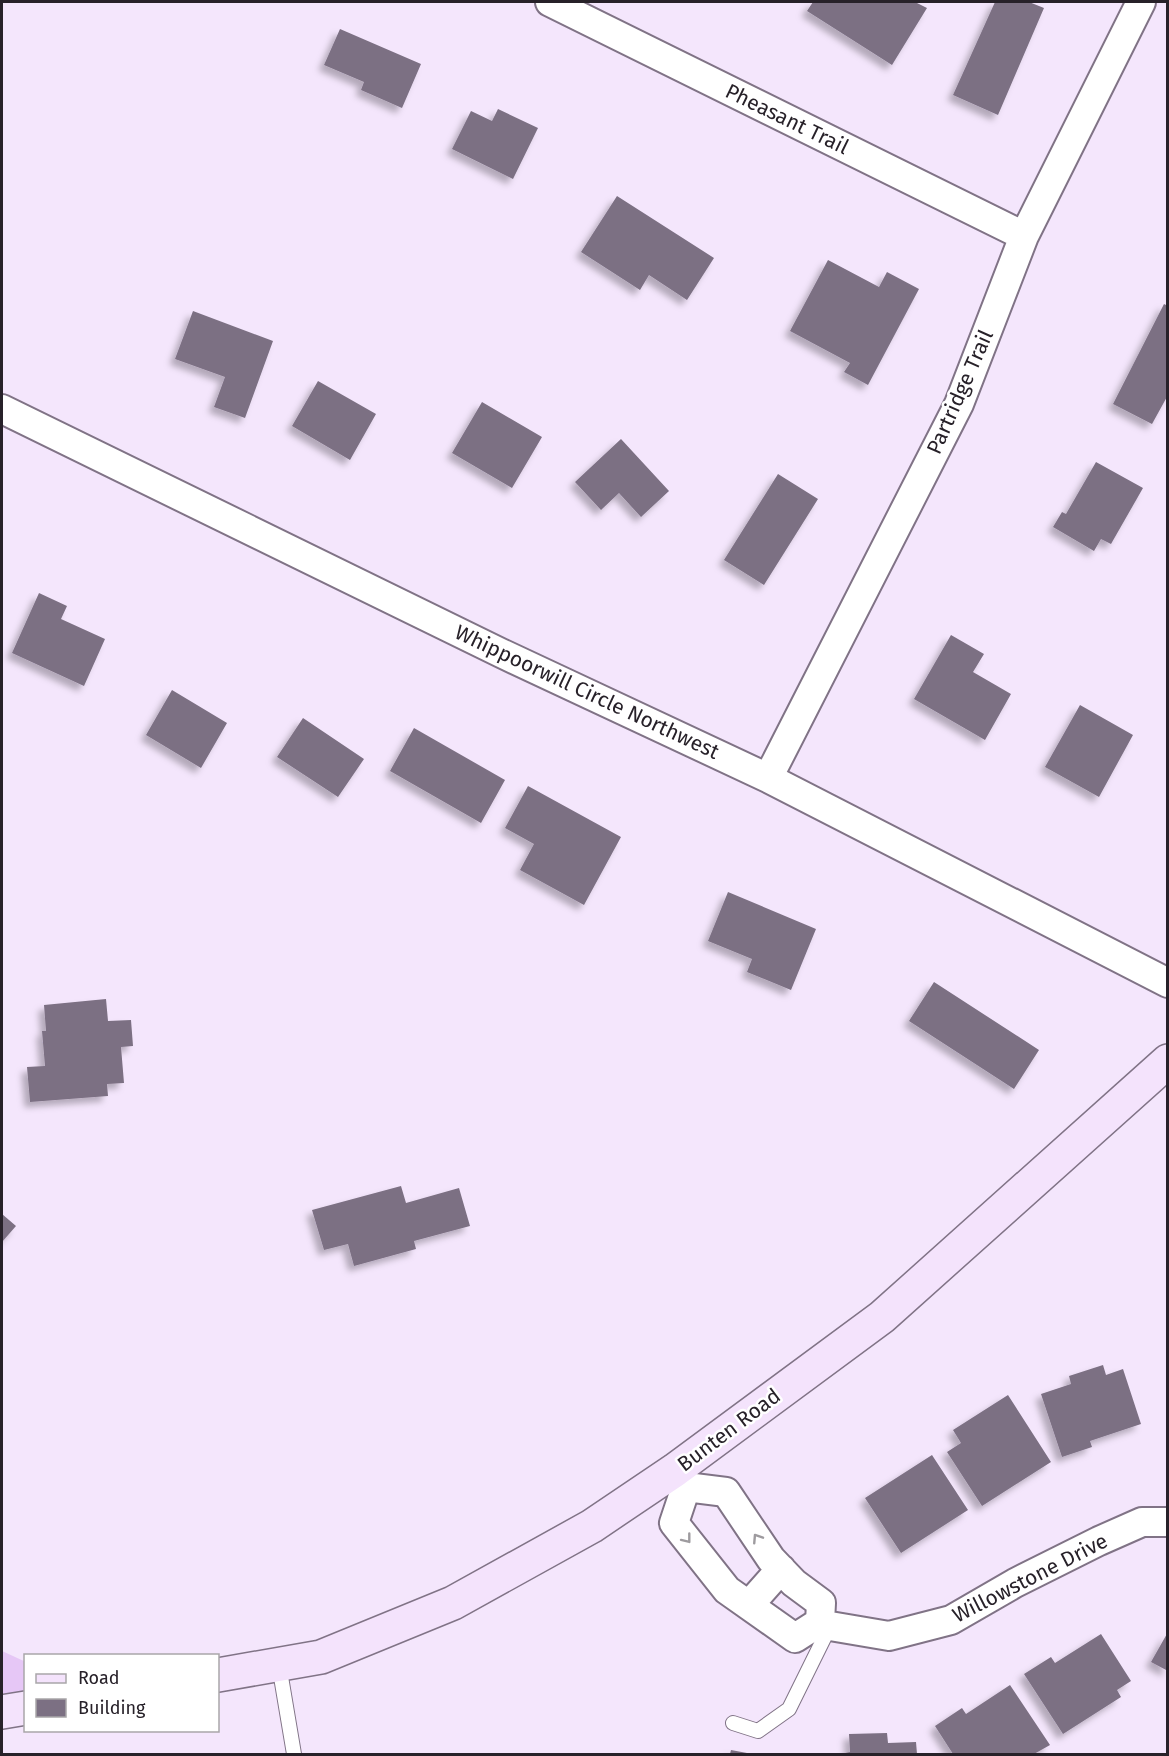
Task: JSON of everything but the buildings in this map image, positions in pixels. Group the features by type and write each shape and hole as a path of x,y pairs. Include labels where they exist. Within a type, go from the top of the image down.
{"street":[{"name":"Pheasant Trail","path":"550,2 1024,236"},
{"name":"Partridge Trail","path":"768,778 959,404 1024,236 1141,2"},
{"name":"Whippoorwill Circle Northwest","path":"2,410 491,648 768,778 1167,983"},
{"name":"Bunten Road","path":"219,1675 321,1657 453,1603 680,1479 882,1317 1167,1061"},
{"path":"680,1479 726,1492 781,1569 794,1583 821,1603 825,1624 795,1638 727,1590 674,1523 680,1479"},
{"name":"Willowstone Drive","path":"825,1624 889,1636 951,1620 1015,1583 1110,1536 1142,1522 1167,1522"},
{"path":"749,1605 781,1569"},
{"path":"2,1712 24,1708"}],"lane":[{"path":"733,1723 759,1731 789,1709 825,1624"},
{"path":"279,1665 294,1755"}],"shaded area":[{"path":"2,1651 24,1661 24,1698 2,1703"}]}
